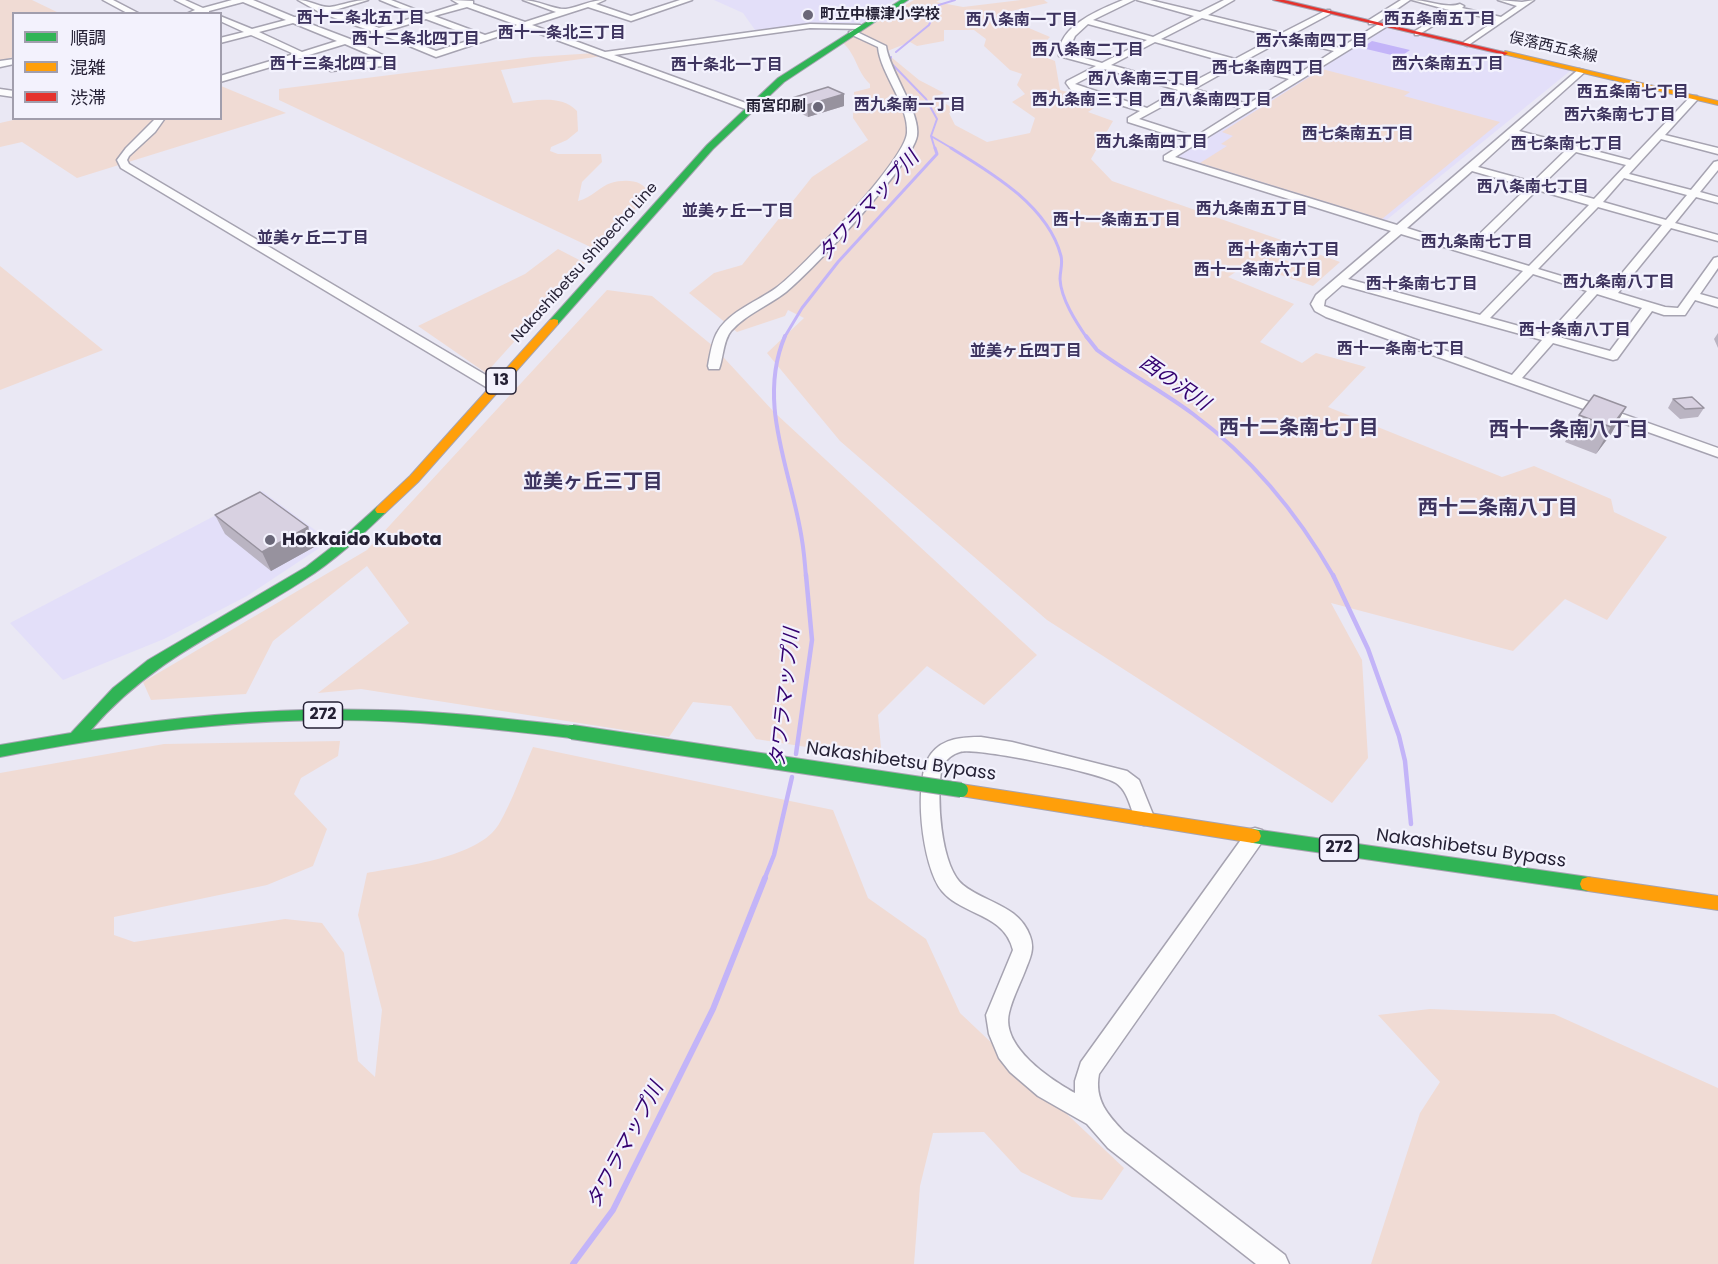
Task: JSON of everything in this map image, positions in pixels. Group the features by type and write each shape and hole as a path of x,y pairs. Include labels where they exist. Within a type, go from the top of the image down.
{"main road":[{"name":"Nakashibetsu Shibecha Line","path":"76,737 110,699 145,670 300,577 346,543 414,479 710,147 781,80 857,29 906,0"},
{"name":"俣落西五条線","path":"1276,0 1718,103"},
{"path":"1327,12 1347,0"},
{"name":"Nakashibetsu Bypass","path":"76,737 213,720 312,715 397,717 572,732 1144,817 1255,836 1718,903"},
{"name":"272","path":"0,751 76,737"}],"street":[{"path":"108,0 132,12"},
{"path":"179,0 206,12 241,0"},
{"path":"222,19 332,68 383,63 389,60 246,0"},
{"path":"302,0 436,54 601,0"},
{"path":"317,14 364,0"},
{"path":"384,0 484,38"},
{"path":"456,0 751,108"},
{"path":"366,35 479,0"},
{"path":"527,0 564,12"},
{"path":"588,4 631,19 688,0"},
{"path":"1130,0 1087,21 1078,28 1062,54 1247,107"},
{"path":"1142,0 1339,50"},
{"path":"1148,111 1071,86 1073,80 1230,0"},
{"path":"1406,0 1339,50 1167,158 1664,311 1681,312 1718,260"},
{"path":"1416,0 1501,19"},
{"path":"1418,33 1469,0"},
{"path":"1502,0 1527,2"},
{"path":"1467,44 1527,2"},
{"path":"1195,140 1131,120 1327,12"},
{"path":"222,40 306,17"},
{"path":"1087,21 1294,78"},
{"path":"605,54 810,26 857,29 882,46 883,56 899,88 911,125 911,138 900,160 865,204 807,267 781,290 744,313 723,332 714,366"},
{"path":"222,78 355,38"},
{"path":"1582,71 1317,302 1323,311 1718,453"},
{"path":"1481,321 1623,175 1694,98"},
{"path":"159,120 147,136 124,155 122,160 125,166 496,387"},
{"path":"1512,132 1633,164"},
{"path":"1659,136 1718,151"},
{"path":"1468,251 1574,148"},
{"path":"1610,295 1718,164"},
{"path":"1471,168 1718,238"},
{"path":"1623,175 1718,200"},
{"path":"1341,281 1613,356 1649,307"},
{"path":"1514,380 1552,340 1594,290"},
{"path":"1693,296 1718,303"},
{"path":"1094,1115 1054,1094 1032,1077 1013,1059 1003,1041 997,1025 997,1015 1023,950 1023,941 1015,926 1007,918 956,893 946,881 930,811 932,772 936,760 953,746 974,744 997,746 1120,776 1132,785 1144,817"},
{"path":"1255,836 1232,872 1089,1070 1085,1083 1087,1100 1094,1115 1129,1152 1276,1264"}],"shaded area":[{"path":"0,0 32,0 57,12 12,12 12,57 0,61"},
{"name":"町立中標津小学校","path":"714,0 895,0 862,23 826,23 755,30 743,13"},
{"path":"914,0 940,0 936,2 963,7 1021,0 1044,0 1048,3 1011,11 1010,20 1050,37 1035,53 1055,61 1060,90 1103,102 1088,112 1113,121 1091,159 1112,181 1284,241 1274,256 1299,265 1318,254 1340,262 1313,286 1248,264 1228,277 1294,304 1260,342 1302,363 1316,353 1366,367 1328,407 1502,477 1534,466 1611,499 1614,512 1667,537 1607,620 1565,599 1513,651 1331,603 1362,660 1368,758 1332,803 1047,620 840,441 767,353 804,318 788,310 785,316 737,332 689,293 714,273 742,265 812,177 868,140 853,118 854,92 870,88 870,84 851,52 842,42","holes":["944,30 974,30 986,39 984,46 1010,70 1022,74 1017,85 1025,94 1012,102 1035,118 1030,133 987,142 955,125 949,113 957,111 935,97 944,93 919,80 885,52 910,42 917,46 944,41"]},
{"path":"1384,28 1570,71 1384,222 1174,158"},
{"path":"1372,41 1410,50 1400,57 1362,48"},
{"path":"596,53 603,56 501,70 513,103 555,100 577,111 578,131 567,140 551,147 550,151 558,154 601,154 602,162 582,182 578,201 616,182 633,181 643,185 646,189 648,194 599,251 279,100 279,89 533,57"},
{"path":"1322,69 1410,92 1404,96 1500,122 1382,219 1200,163 1227,146 1221,144 1233,136 1222,132"},
{"path":"222,86 286,113 77,178 22,142 0,147 0,123 13,120 222,120"},
{"path":"558,249 585,263 486,373 418,326 525,274"},
{"path":"0,266 103,350 0,390"},
{"path":"607,290 652,296 713,346 774,412 1037,655 984,705 927,666 878,715 882,759 756,739 731,706 693,702 669,737 361,689 318,693 409,623 367,566 273,641 246,694 151,700 143,682 367,550"},
{"path":"262,491 330,541 247,596 164,639 63,680 10,623"},
{"path":"340,741 338,756 301,778 294,794 327,829 313,866 267,885 114,917 114,935 134,942 285,919 322,923 344,953 358,1061 375,1077 382,1010 358,915 367,873 439,859 458,853 489,836 504,815 533,747 833,810 868,898 926,939 960,1013 1124,1168 1102,1200 1072,1197 1021,1172 984,1132 933,1133 920,1186 914,1264 0,1264 0,773 164,744"},
{"path":"1430,1009 1554,1014 1718,1088 1718,1264 1371,1264 1420,1113 1440,1082 1378,1015"}],"building":[{"path":"828,87 844,94 807,105 792,98"},
{"path":"1594,395 1626,407 1611,427 1579,415"},
{"path":"1692,397 1704,408 1685,409 1673,399"},
{"path":"260,492 308,527 262,552 215,515"}],"waterway":[{"name":"タワラマップ川","path":"896,52 929,25 932,18 929,8 955,0"},
{"name":"タワラマップ川","path":"891,57 890,62 926,99 937,119 931,136"},
{"name":"西の沢川","path":"931,136 953,149"},
{"name":"タワラマップ川","path":"931,136 935,149"},
{"name":"タワラマップ川","path":"785,337 802,308 838,262 937,154 935,148"},
{"name":"西の沢川","path":"951,148 1000,180 1031,206 1044,222 1061,256 1060,279 1063,294 1074,318 1087,338"},
{"name":"西の沢川","path":"1086,336 1097,350 1193,414 1235,449 1289,509 1334,577"},
{"name":"タワラマップ川","path":"785,337 777,362 774,387 775,412 803,545 806,577"},
{"name":"タワラマップ川","path":"796,754 812,640 806,575"},
{"name":"西の沢川","path":"1334,577 1368,649 1399,736 1405,761 1411,824"},
{"name":"タワラマップ川","path":"764,880 774,855 792,777"},
{"name":"タワラマップ川","path":"573,1264 613,1210 713,1009 765,878"}],"traffic: fast":[{"path":"554,322 710,147 781,80 905,0"},
{"path":"76,737 118,691 153,663 310,570 342,546 381,510"},
{"path":"0,751 190,722 333,714 405,716 572,732"},
{"path":"572,732 961,790"},
{"path":"1253,836 1588,884"}],"traffic: slow":[{"path":"1505,53 1718,103"},
{"path":"381,510 414,479 554,322"},
{"path":"961,790 1253,836"},
{"path":"1588,884 1718,903"}],"traffic: jam":[{"path":"1276,0 1505,53"}],"place":[{"name":"町立中標津小学校","path":"808,15"},
{"name":"雨宮印刷","path":"818,107"},
{"name":"Hokkaido Kubota","path":"270,540"}],"district":[{"name":"西十二条北五丁目","path":"361,19"},
{"name":"西五条南五丁目","path":"1440,20"},
{"name":"西八条南一丁目","path":"1022,21"},
{"name":"西十一条北三丁目","path":"562,34"},
{"name":"西十二条北四丁目","path":"416,40"},
{"name":"西六条南四丁目","path":"1312,42"},
{"name":"西八条南二丁目","path":"1088,51"},
{"name":"西十三条北四丁目","path":"334,65"},
{"name":"西六条南五丁目","path":"1448,65"},
{"name":"西十条北一丁目","path":"727,66"},
{"name":"西七条南四丁目","path":"1268,69"},
{"name":"西八条南三丁目","path":"1144,80"},
{"name":"西五条南七丁目","path":"1633,93"},
{"name":"西九条南三丁目","path":"1088,101"},
{"name":"西八条南四丁目","path":"1216,101"},
{"name":"西九条南一丁目","path":"910,106"},
{"name":"西六条南七丁目","path":"1620,116"},
{"name":"西七条南五丁目","path":"1358,135"},
{"name":"西九条南四丁目","path":"1152,143"},
{"name":"西七条南七丁目","path":"1567,145"},
{"name":"西八条南七丁目","path":"1533,188"},
{"name":"西九条南五丁目","path":"1252,210"},
{"name":"並美ヶ丘一丁目","path":"738,212"},
{"name":"西十一条南五丁目","path":"1117,221"},
{"name":"並美ヶ丘二丁目","path":"313,239"},
{"name":"西九条南七丁目","path":"1477,243"},
{"name":"西十条南六丁目","path":"1284,251"},
{"name":"西十一条南六丁目","path":"1258,271"},
{"name":"西九条南八丁目","path":"1619,283"},
{"name":"西十条南七丁目","path":"1422,285"},
{"name":"西十条南八丁目","path":"1575,331"},
{"name":"西十一条南七丁目","path":"1401,350"},
{"name":"並美ヶ丘四丁目","path":"1026,352"},
{"name":"西十二条南七丁目","path":"1299,429"},
{"name":"西十一条南八丁目","path":"1569,431"},
{"name":"並美ヶ丘三丁目","path":"593,483"},
{"name":"西十二条南八丁目","path":"1498,509"}]}
